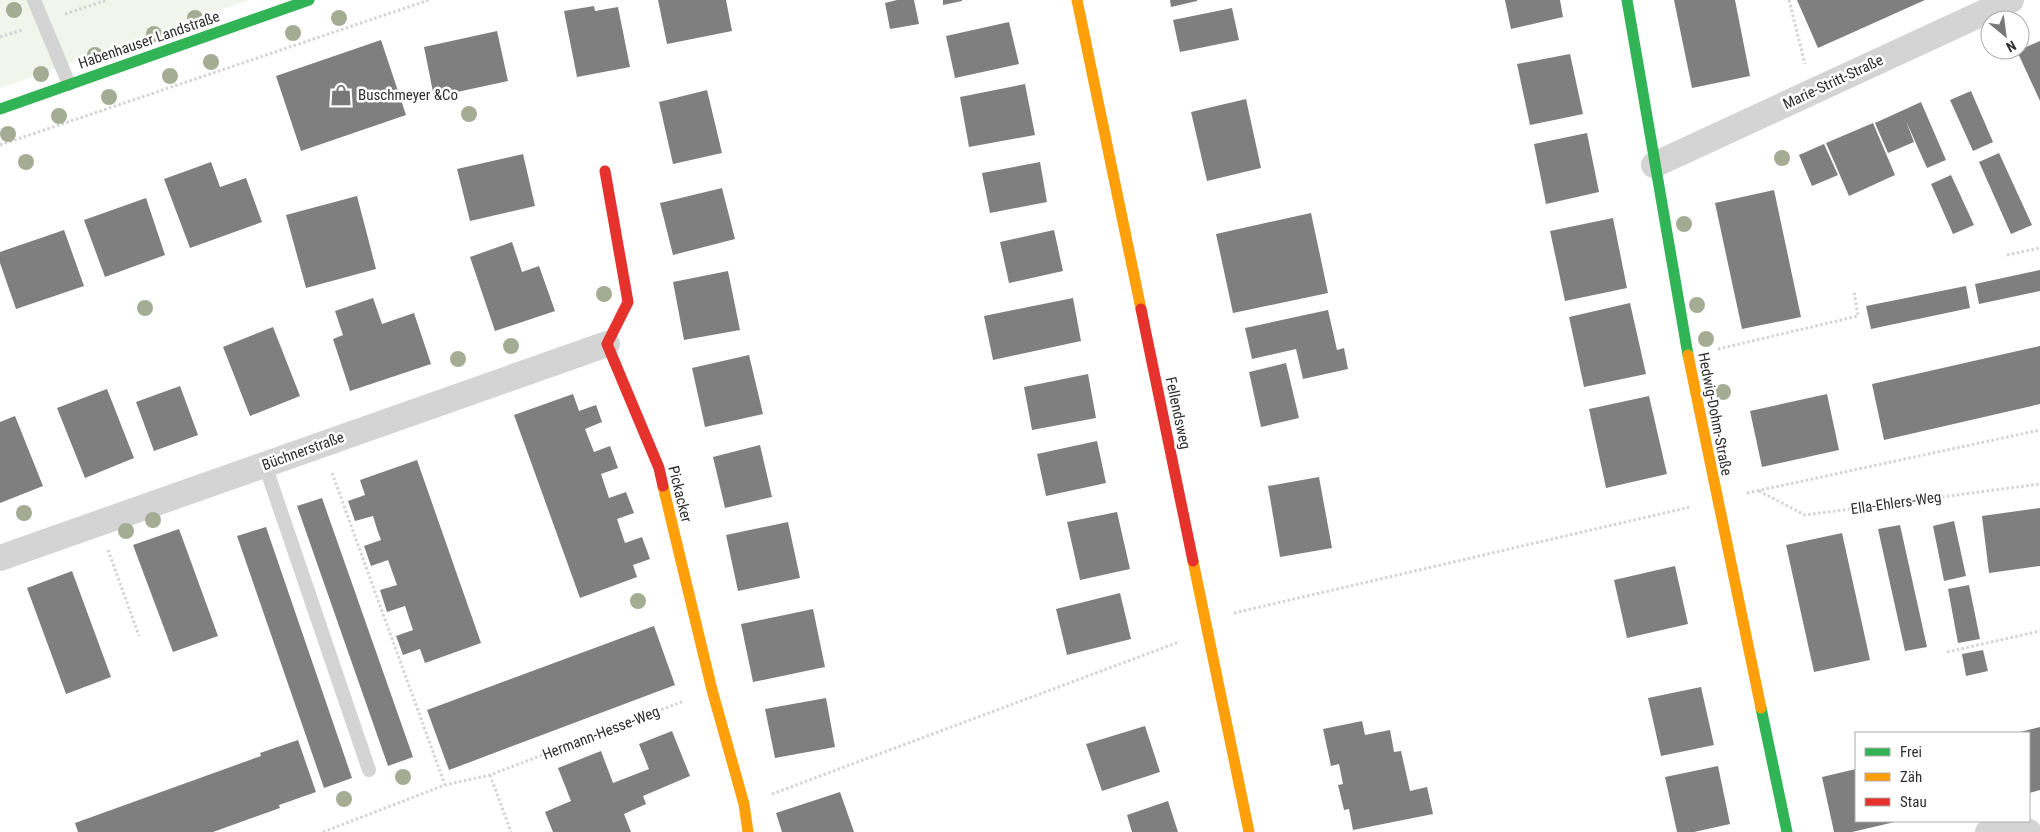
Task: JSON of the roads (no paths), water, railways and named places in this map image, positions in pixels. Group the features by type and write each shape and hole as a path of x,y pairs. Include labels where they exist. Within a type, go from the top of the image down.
{"street":[{"name":"Habenhauser Landstraße","path":"0,109 309,0"},
{"name":"Fellendsweg","path":"1077,0 1249,832"},
{"name":"Hedwig-Dohm-Straße","path":"1627,0 1688,356 1787,832"},
{"name":"Marie-Stritt-Straße","path":"1654,165 2012,0"},
{"path":"605,171 628,302 607,344"},
{"name":"Büchnerstraße","path":"0,558 607,344"},
{"name":"Pickacker","path":"607,344 659,468 712,690 744,804 748,832"},
{"path":"1988,832 2015,826 2029,832"}],"lane":[{"path":"34,0 70,84"},
{"path":"265,465 368,770"}],"place":[{"name":"Buschmeyer &Co","path":"341,95"}]}
